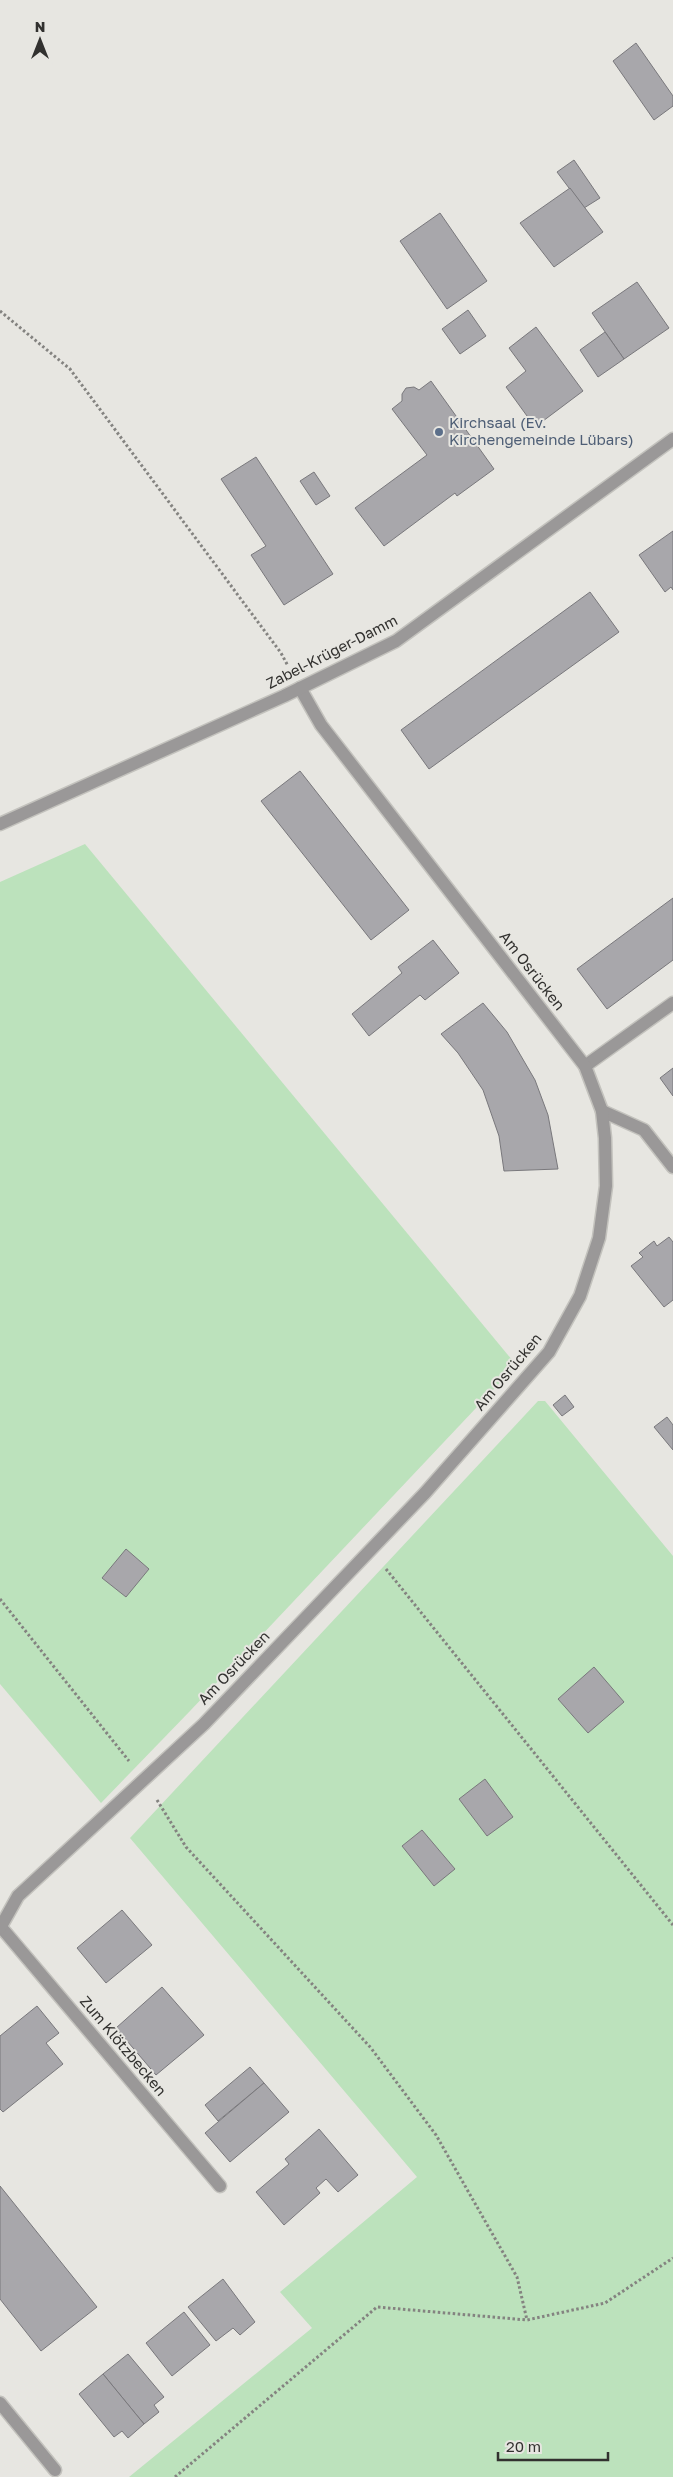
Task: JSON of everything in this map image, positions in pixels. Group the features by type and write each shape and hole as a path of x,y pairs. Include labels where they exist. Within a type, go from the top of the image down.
{"street":[{"name":"Zabel-Krüger-Damm","path":"0,824 300,688 396,641 673,439"},
{"name":"Am Osrücken","path":"0,1927 18,1896 204,1724 425,1493 549,1352 580,1296 599,1238 606,1186 605,1138 602,1111 585,1066 321,725 300,688"},
{"path":"585,1066 673,1003"},
{"path":"602,1111 644,1130 673,1167"},
{"name":"Zum Klötzbecken","path":"0,1927 220,2186"},
{"path":"0,2403 55,2470"}],"path":[{"path":"0,311 70,370 281,653 300,688"},
{"path":"370,1549 673,1924"},
{"path":"0,1599 26,1629 46,1660 144,1780 186,1847 371,2048 436,2135 517,2277 527,2320"},
{"path":"175,2477 377,2307 527,2320 605,2302 673,2258"}],"green space":[{"path":"85,844 513,1361 511,1371 101,1803 0,1684 0,882"},
{"path":"538,1401 545,1401 673,1556 673,2477 129,2477 312,2328 280,2292 417,2177 130,1838"}],"building":[{"path":"636,43 673,96 673,106 654,120 613,61"},
{"path":"574,160 600,198 584,208 557,172"},
{"path":"570,188 603,232 554,267 520,223"},
{"path":"440,213 487,281 447,309 400,241"},
{"path":"637,282 669,328 624,359 592,313"},
{"path":"468,310 486,336 460,354 442,329"},
{"path":"536,327 583,391 535,427 506,387 526,371 509,348"},
{"path":"605,332 624,359 598,377 580,350"},
{"path":"431,381 494,469 457,496 455,493 384,546 355,508 427,455 392,409 402,401 402,394 406,388 414,387 419,390"},
{"path":"256,457 333,574 284,605 251,555 266,546 221,479"},
{"path":"314,472 330,496 316,505 300,481"},
{"path":"673,531 673,590 671,587 665,592 639,555"},
{"path":"590,592 619,632 429,769 401,730"},
{"path":"300,771 409,910 371,940 261,801"},
{"path":"673,898 673,960 607,1009 577,969"},
{"path":"433,940 459,973 425,1000 420,995 369,1036 352,1014 402,973 398,967"},
{"path":"483,1003 507,1032 535,1080 548,1115 558,1169 504,1171 499,1136 483,1090 458,1053 441,1034"},
{"path":"673,1068 673,1096 660,1078"},
{"path":"669,1237 673,1242 673,1300 664,1307 631,1266 643,1257 639,1253 654,1241 657,1246"},
{"path":"565,1395 574,1407 562,1416 553,1405"},
{"path":"667,1417 673,1425 673,1450 654,1427"},
{"path":"126,1549 149,1569 126,1597 102,1578"},
{"path":"594,1667 624,1702 588,1733 558,1699"},
{"path":"485,1779 513,1817 487,1836 459,1799"},
{"path":"422,1830 455,1869 434,1886 402,1846"},
{"path":"122,1910 152,1945 106,1983 77,1948"},
{"path":"162,1987 204,2035 156,2075 116,2028"},
{"path":"37,2006 59,2033 46,2043 63,2064 3,2112 0,2109 0,2036"},
{"path":"250,2067 264,2083 218,2121 205,2105"},
{"path":"264,2083 289,2112 230,2162 205,2133"},
{"path":"319,2129 358,2175 338,2192 326,2179 316,2188 320,2193 284,2225 256,2192 289,2164 285,2159"},
{"path":"0,2186 97,2307 41,2351 0,2299"},
{"path":"223,2279 255,2322 240,2335 233,2328 216,2341 188,2307"},
{"path":"184,2312 210,2345 172,2376 146,2343"},
{"path":"128,2354 164,2397 154,2405 159,2412 144,2424 103,2374"},
{"path":"103,2374 144,2424 128,2438 122,2431 114,2437 79,2394"}],"place":[{"name":"Kirchsaal (Ev. Kirchengemeinde Lübars)","path":"439,432"}]}
